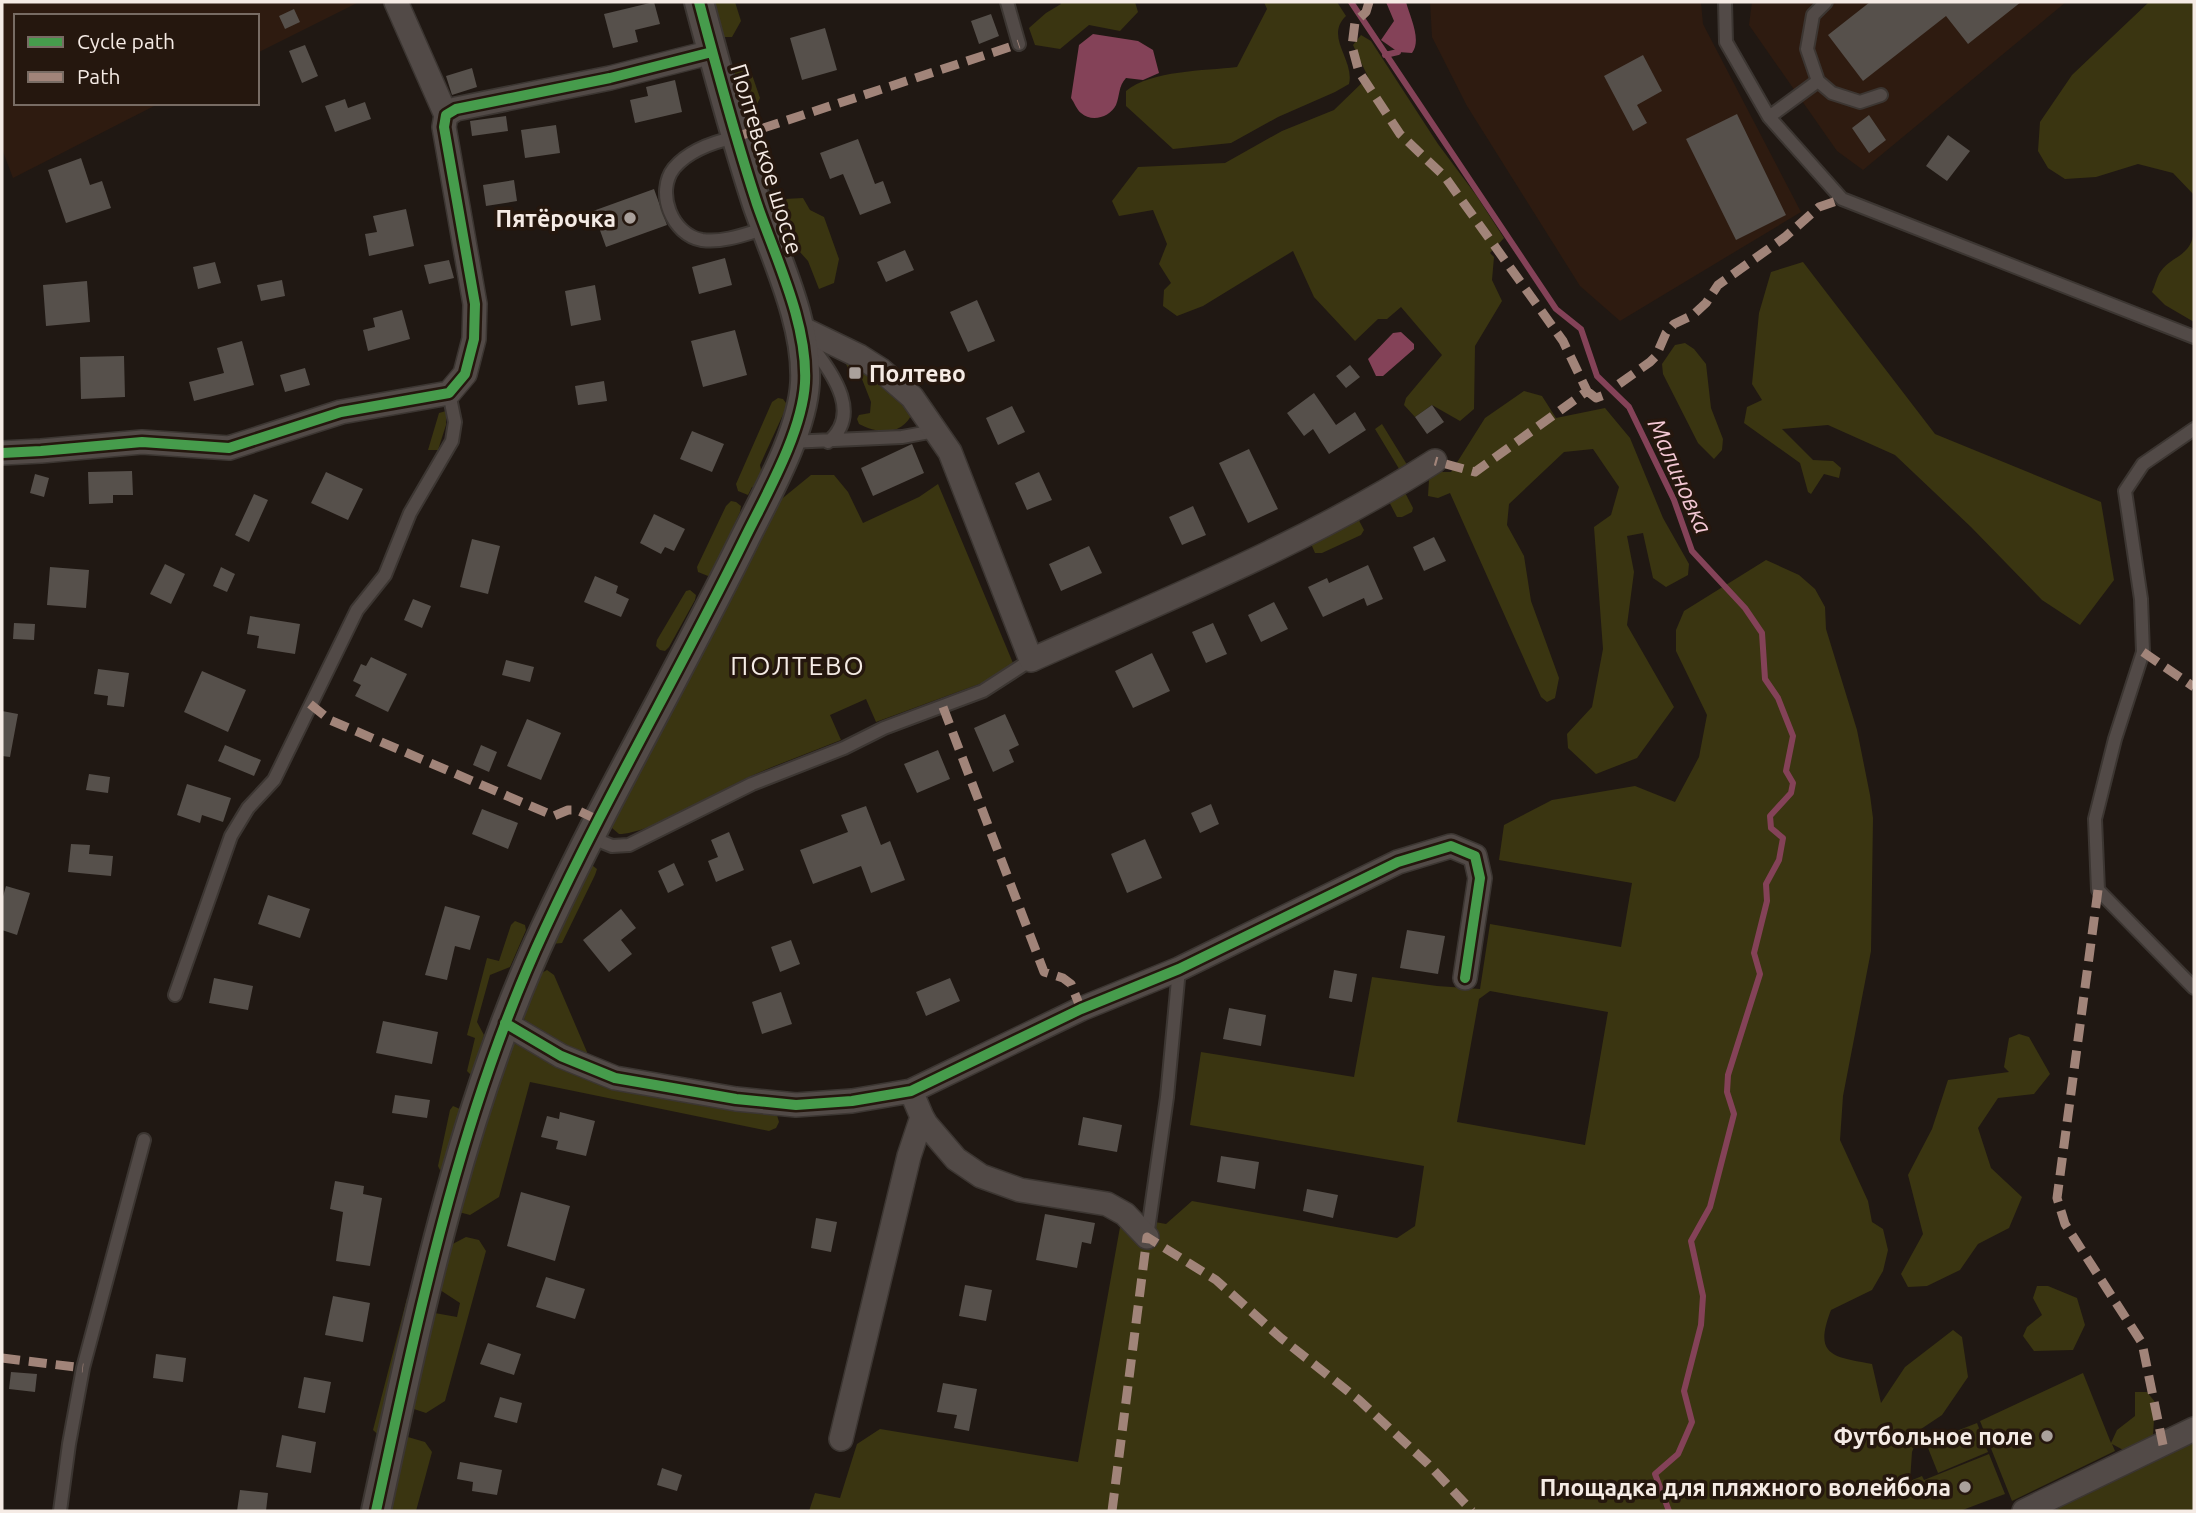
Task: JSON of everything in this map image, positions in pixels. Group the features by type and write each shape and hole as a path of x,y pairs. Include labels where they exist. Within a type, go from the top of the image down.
{"street":[{"path":"2,453 142,442 229,448 341,412 449,393 465,374 474,339 474,304 444,127 446,115 396,2"},
{"name":"Полтевское шоссе","path":"376,1511 424,1290 505,1023 544,931 590,837 712,607 776,475 800,411 805,366 799,327 736,137 699,2"},
{"path":"446,115 456,109 610,78 712,52"},
{"path":"799,327 837,344 881,370 912,397 950,452 1031,660 1244,565 1397,485 1435,461"},
{"path":"505,1023 561,1056 615,1078 736,1099 796,1105 852,1101 911,1091 1081,1009 1179,969 1398,862 1451,846 1475,856 1480,878 1465,978"},
{"path":"911,1091 926,1124 957,1159 981,1175 1020,1190 1107,1204 1125,1214 1147,1237"},
{"path":"841,1439 909,1156 922,1117"},
{"path":"2024,1511 2194,1429"}],"lane":[{"path":"1007,2 1019,44"},
{"path":"1725,2 1726,42 1769,117 1842,199 2194,337"},
{"path":"1826,2 1812,15 1807,49 1818,81 1832,93 1860,102 1881,95"},
{"path":"1769,117 1818,81"},
{"path":"736,137 702,147 676,166 668,177 666,191 671,214 682,232 703,240 740,236 766,228"},
{"path":"799,327 842,393 844,414 833,438 828,442"},
{"path":"175,995 231,836 248,807 274,779 357,610 385,575 410,513 452,441 455,422 449,393"},
{"path":"2194,429 2143,464 2125,491 2141,599 2143,652 2115,739 2095,819 2098,890 2194,988"},
{"path":"789,442 902,437 935,431"},
{"path":"590,837 612,846 629,845 752,784 844,748 884,728 983,691 1031,660"},
{"path":"1147,1237 1167,1097 1179,969"},
{"path":"60,1511 83,1368 144,1140"}],"shaded area":[{"path":"2,2 359,2 259,52 259,14 14,14 14,105 156,105 13,178 2,149"},
{"path":"713,2 735,2 741,21 732,37 724,37 721,33"},
{"path":"1060,2 1135,2 1138,12 1120,31 1089,25 1060,49 1035,45 1029,28 1061,4"},
{"path":"1264,2 1337,2 1346,16 1338,32 1350,75 1349,84 1278,117 1231,143 1173,149 1126,106 1126,91 1137,84 1164,75 1237,67 1267,9"},
{"path":"1386,2 1406,2 1416,35 1412,53 1398,52 1381,40 1394,21"},
{"path":"1430,2 1701,2 1703,24 1801,212 1620,321 1580,286 1467,106 1432,37"},
{"path":"1752,2 2066,2 1863,170 1837,151 1749,25"},
{"path":"2149,2 2194,2 2194,195 2173,173 2138,164 2096,177 2065,179 2048,168 2038,151 2040,122 2072,75"},
{"path":"1093,34 1138,41 1153,50 1159,73 1143,80 1126,78 1113,109 1100,117 1090,118 1078,110 1071,98 1079,45"},
{"path":"1361,35 1371,41 1438,144 1504,238 1490,253 1494,257 1492,280 1502,301 1475,346 1474,409 1460,421 1432,405 1415,417 1404,405 1406,398 1442,355 1401,307 1387,319 1378,319 1355,341 1314,297 1293,251 1203,306 1177,316 1163,306 1164,290 1171,283 1159,264 1167,244 1153,210 1119,216 1112,201 1138,167 1225,163 1282,131 1334,110 1368,77 1353,45"},
{"path":"749,66 760,98 756,106 747,106 740,97 733,72"},
{"path":"803,198 810,210 824,217 839,259 834,283 819,289 808,261 782,232 775,209 785,199"},
{"path":"2194,228 2194,322 2165,305 2152,292 2161,271 2190,245"},
{"path":"1803,262 1935,434 2101,502 2114,580 2080,625 2042,600 1971,527 1895,455 1828,425 1782,429 1813,460 1833,461 1841,468 1839,478 1824,474 1811,494 1808,492 1800,463 1744,423 1747,407 1762,400 1752,384 1759,313 1771,272"},
{"path":"1401,332 1414,344 1414,349 1383,376 1376,376 1368,359 1393,333"},
{"path":"1685,343 1694,349 1706,364 1711,408 1723,439 1722,450 1714,459 1698,443 1663,374 1662,364 1675,345"},
{"path":"849,357 913,412 909,420 890,431 875,430 859,424 859,415 870,413 871,402 858,369 850,372 844,360"},
{"path":"1524,391 1542,396 1556,418 1605,408 1630,438 1663,518 1689,564 1688,575 1666,587 1653,578 1643,533 1627,536 1634,572 1627,625 1674,707 1637,758 1596,774 1568,748 1567,734 1592,707 1603,649 1594,527 1611,515 1619,487 1593,449 1564,452 1509,504 1507,525 1524,556 1531,601 1559,678 1555,698 1547,702 1541,697 1450,493 1438,498 1428,496 1429,480 1440,472 1451,472 1485,418"},
{"path":"778,398 783,399 786,408 760,465 761,470 767,472 759,488 752,487 748,495 738,491 736,484 772,402"},
{"path":"446,411 446,425 438,450 428,450 439,413"},
{"path":"1382,424 1409,468 1399,481 1413,508 1412,512 1397,517 1385,494 1352,507 1364,530 1361,535 1322,553 1315,553 1309,539 1342,516 1337,504 1401,472 1375,429"},
{"path":"811,475 834,475 848,492 863,523 919,497 938,484 1013,663 982,683 876,722 866,699 830,715 841,740 751,776 667,820 619,834 612,828 613,818 773,506"},
{"path":"731,501 741,506 740,512 712,573 708,576 698,572 697,567 726,506"},
{"path":"1766,560 1799,575 1815,589 1825,607 1826,629 1857,730 1873,818 1871,951 1843,1096 1840,1140 1868,1201 1872,1222 1883,1229 1888,1250 1883,1271 1872,1290 1831,1310 1824,1337 1830,1352 1837,1356 1872,1364 1881,1403 1905,1367 1953,1330 1962,1337 1968,1377 1942,1415 1921,1429 1912,1452 1910,1481 1922,1476 1924,1480 1989,1454 2005,1494 1960,1511 809,1511 815,1493 840,1498 857,1444 880,1429 1078,1462 1122,1216 1166,1224 1192,1201 1397,1238 1415,1226 1424,1166 1190,1125 1201,1052 1354,1077 1372,977 1480,989 1490,924 1621,947 1632,883 1499,860 1504,825 1552,800 1635,786 1675,802 1699,757 1707,715 1676,651 1676,630 1684,611","holes":["1490,991 1608,1012 1585,1145 1457,1122 1479,999"]},
{"path":"690,590 696,595 695,600 669,647 665,651 660,650 656,646 657,640 686,591"},
{"path":"588,862 597,869 595,875 562,943 552,944"},
{"path":"515,921 525,925 526,930 510,967 490,975 477,1022 484,1035 470,1074 467,1071 475,1038 467,1035 487,958 499,961 511,925"},
{"path":"547,970 554,975 587,1052 586,1058 526,1026 522,1010 538,975"},
{"path":"2019,1034 2029,1037 2050,1074 2034,1094 1998,1098 1978,1128 1991,1168 2022,1197 2009,1228 1978,1244 1960,1270 1927,1286 1908,1287 1901,1274 1923,1234 1908,1175 1932,1129 1948,1080 2009,1072 2004,1067 2009,1038"},
{"path":"518,1038 777,1115 779,1122 776,1128 769,1131 530,1082 499,1197 470,1215 455,1211 508,1042"},
{"path":"453,1106 460,1109 460,1112 444,1168 440,1170 438,1166"},
{"path":"431,1211 445,1248 466,1237 479,1240 486,1251 445,1401 426,1413 408,1407 401,1435 425,1442 432,1452 416,1511 382,1511 402,1457 373,1430 407,1298 420,1300 429,1312 457,1317 460,1303 414,1273"},
{"path":"2037,1286 2048,1286 2077,1298 2085,1325 2073,1350 2034,1351 2023,1336 2027,1327 2042,1315 2033,1298"},
{"name":"Футбольное поле","path":"2083,1373 2111,1443 2117,1430 2135,1416 2135,1392 2147,1392 2155,1402 2153,1436 2129,1453 2112,1444 2115,1451 2012,1501 1980,1421"},
{"path":"1977,1423 1988,1452 1938,1473 1926,1443"},
{"path":"2194,1429 2194,1511 2024,1511"}],"building":[{"path":"654,2 660,24 635,30 638,42 613,48 604,14"},
{"path":"1870,2 2021,2 1968,44 1946,16 1863,81 1828,35"},
{"path":"294,9 300,22 285,29 279,16"},
{"path":"991,14 999,36 979,44 971,21"},
{"path":"825,28 837,70 802,80 790,38"},
{"path":"305,45 318,76 302,83 289,51"},
{"path":"1643,55 1662,91 1637,105 1647,123 1633,131 1604,76"},
{"path":"472,68 477,87 452,95 446,76"},
{"path":"675,80 682,112 635,123 630,100 648,96 646,87"},
{"path":"345,99 348,108 365,102 371,119 335,132 325,106"},
{"path":"1737,114 1786,215 1736,240 1686,139"},
{"path":"1869,115 1886,140 1869,153 1852,128"},
{"path":"506,116 508,131 472,136 470,121"},
{"path":"556,125 560,153 525,158 521,130"},
{"path":"1948,135 1970,151 1947,181 1926,166"},
{"path":"858,139 875,184 883,181 891,203 860,215 843,174 830,179 820,153"},
{"path":"81,158 90,185 102,181 111,208 66,223 48,170"},
{"path":"514,180 517,201 486,206 483,185"},
{"name":"Пятёрочка","path":"654,189 667,225 606,247 593,211"},
{"path":"406,209 414,246 369,256 365,234 377,232 373,216"},
{"path":"905,250 914,270 886,282 877,262"},
{"path":"725,258 732,285 699,294 692,267"},
{"path":"449,260 454,278 429,284 424,265"},
{"path":"215,262 221,283 198,289 193,267"},
{"path":"282,280 285,296 261,301 257,285"},
{"path":"87,281 90,322 46,326 43,285"},
{"path":"595,285 601,320 571,326 565,291"},
{"path":"977,300 995,341 968,352 950,312"},
{"path":"402,310 410,339 368,351 363,330 375,327 373,318"},
{"path":"735,330 747,375 703,387 691,341"},
{"path":"242,341 254,385 194,401 189,382 224,373 217,348"},
{"path":"124,356 125,397 81,399 80,357"},
{"path":"1350,365 1360,377 1346,388 1336,376"},
{"path":"305,368 310,385 285,392 280,375"},
{"path":"604,381 607,401 578,405 575,386"},
{"path":"1314,393 1336,425 1355,412 1366,430 1329,454 1313,429 1304,436 1287,413"},
{"path":"1432,405 1444,422 1427,434 1415,417"},
{"path":"1012,406 1025,432 998,445 986,418"},
{"path":"692,431 724,444 712,472 680,459"},
{"path":"912,444 924,473 873,496 861,468"},
{"path":"1249,449 1278,509 1248,523 1219,463"},
{"path":"132,471 133,495 113,495 113,503 89,504 88,472"},
{"path":"326,472 363,489 348,520 311,503"},
{"path":"1039,472 1052,500 1027,510 1015,483"},
{"path":"35,474 49,478 44,497 30,493"},
{"path":"254,494 268,500 249,542 235,535"},
{"path":"1193,506 1206,535 1182,545 1169,517"},
{"path":"654,514 685,529 674,551 665,547 661,554 640,543"},
{"path":"1434,537 1446,561 1424,571 1413,547"},
{"path":"472,539 500,546 488,594 460,587"},
{"path":"1089,546 1102,573 1061,591 1049,564"},
{"path":"165,564 185,574 171,604 150,594"},
{"path":"1368,565 1383,599 1367,606 1364,598 1323,617 1308,587 1327,578 1329,583"},
{"path":"50,567 89,570 86,608 47,605"},
{"path":"221,567 235,574 227,592 213,586"},
{"path":"595,576 618,586 616,593 629,599 621,617 584,602"},
{"path":"413,599 431,606 422,628 404,620"},
{"path":"1274,602 1288,629 1261,642 1248,615"},
{"path":"250,616 300,624 295,654 257,648 259,636 247,634"},
{"path":"14,623 35,624 34,640 13,639"},
{"path":"1213,623 1227,654 1206,663 1192,632"},
{"path":"1152,653 1170,691 1133,708 1115,671"},
{"path":"371,657 407,674 388,712 355,696 361,685 353,681 361,664 366,666"},
{"path":"506,660 534,667 530,682 502,675"},
{"path":"98,669 129,673 124,707 107,705 108,696 94,694"},
{"path":"202,671 246,690 228,732 184,712"},
{"path":"2,711 18,714 10,757 2,756"},
{"path":"1005,714 1019,745 1009,750 1014,762 993,772 974,728"},
{"path":"527,719 561,733 541,780 507,766"},
{"path":"225,745 261,760 254,776 218,761"},
{"path":"481,745 497,752 489,772 473,765"},
{"path":"938,750 950,779 917,793 904,764"},
{"path":"89,774 110,777 108,793 86,790"},
{"path":"187,784 231,798 223,822 202,815 200,823 177,815"},
{"path":"1211,804 1219,824 1200,833 1191,813"},
{"path":"866,806 881,845 890,841 905,880 871,893 861,866 813,884 800,850 848,832 841,815"},
{"path":"482,809 518,823 508,849 472,834"},
{"path":"729,832 744,870 716,882 708,861 718,857 711,840"},
{"path":"1145,839 1162,878 1127,893 1111,854"},
{"path":"71,844 90,845 89,854 113,856 111,876 68,872"},
{"path":"674,863 684,885 668,893 658,871"},
{"path":"6,886 30,893 17,935 2,930 2,900"},
{"path":"268,895 310,909 300,938 258,924"},
{"path":"445,906 480,916 470,950 455,946 447,980 425,975"},
{"path":"621,909 636,928 621,940 632,954 609,972 583,940"},
{"path":"1407,930 1445,936 1438,974 1400,968"},
{"path":"791,940 800,964 780,972 771,947"},
{"path":"1334,970 1357,974 1352,1002 1329,998"},
{"path":"214,978 253,986 248,1010 209,1003"},
{"path":"950,978 960,1001 926,1016 916,992"},
{"path":"781,992 792,1024 762,1034 752,1002"},
{"path":"1229,1008 1266,1015 1261,1046 1223,1039"},
{"path":"383,1021 438,1032 432,1064 376,1053"},
{"path":"395,1095 430,1100 427,1118 392,1113"},
{"path":"560,1112 595,1121 586,1156 556,1149 558,1141 541,1137 547,1116 559,1119"},
{"path":"1083,1117 1122,1125 1117,1152 1078,1145"},
{"path":"1221,1156 1259,1162 1255,1189 1217,1182"},
{"path":"335,1181 364,1186 363,1194 382,1198 370,1266 336,1261 343,1212 330,1209"},
{"path":"1307,1189 1338,1195 1333,1218 1303,1211"},
{"path":"521,1192 570,1206 555,1261 507,1246"},
{"path":"1045,1214 1095,1223 1091,1244 1082,1242 1077,1268 1036,1260"},
{"path":"816,1218 837,1222 831,1252 811,1248"},
{"path":"546,1277 585,1289 575,1319 536,1307"},
{"path":"965,1285 992,1290 986,1321 959,1316"},
{"path":"333,1296 370,1303 363,1342 325,1335"},
{"path":"488,1343 521,1354 514,1375 480,1364"},
{"path":"156,1354 186,1358 183,1382 153,1378"},
{"path":"11,1372 37,1374 35,1392 9,1389"},
{"path":"304,1377 331,1382 325,1413 298,1408"},
{"path":"943,1383 977,1389 969,1431 954,1428 957,1415 937,1412"},
{"path":"500,1397 522,1403 517,1423 494,1417"},
{"path":"282,1435 316,1442 311,1473 276,1467"},
{"path":"460,1462 502,1470 497,1495 472,1491 473,1482 457,1479"},
{"path":"662,1468 682,1475 677,1491 657,1485"},
{"path":"240,1490 268,1493 266,1511 237,1511"}],"waterway":[{"name":"Малиновка","path":"1351,2 1556,309 1581,329 1597,376 1629,407 1674,500 1692,551 1745,608 1762,633 1765,679 1778,698 1793,736 1786,771 1793,783 1791,793 1770,816 1771,828 1783,838 1779,860 1766,884 1767,901 1754,953 1760,974 1728,1075 1727,1092 1734,1114 1710,1207 1691,1241 1703,1296 1701,1325 1684,1391 1692,1422 1678,1454 1655,1474 1669,1511"},
{"path":"1385,55 1398,52"}],"marked path":[{"path":"1369,2 1366,12 1355,22 1352,46 1359,72 1400,134 1445,177 1563,341 1587,391 1475,472 1435,461"},
{"path":"736,137 1019,44"},
{"path":"1619,384 1650,362 1656,356 1666,333 1674,324 1693,315 1706,303 1718,285 1785,237 1819,207 1842,199"},
{"path":"1587,391 1596,398 1607,394"},
{"path":"2143,652 2194,687"},
{"path":"310,704 330,720 554,816 568,810 577,810 598,820"},
{"path":"943,707 1044,972 1063,978 1071,984 1081,1009"},
{"path":"2098,890 2057,1198 2065,1224 2142,1343 2163,1445"},
{"path":"1112,1511 1147,1237 1216,1280 1281,1338 1359,1400 1428,1464 1472,1511"},
{"path":"2,1358 83,1368"}],"cycle path":[{"path":"376,1511 444,1216 465,1142 515,998 568,880 772,484 790,443 802,402 805,361 796,315 749,179 699,2"},
{"path":"2,453 142,442 229,448 341,412 449,393 465,374 474,339 475,304 444,127 446,115 456,109 610,78 712,52"},
{"path":"505,1023 561,1056 615,1078 736,1099 796,1105 852,1101 911,1091 1081,1009 1179,969 1398,862 1451,846 1475,856 1480,878 1465,978"}],"place":[{"name":"Пятёрочка","path":"630,218"},
{"name":"Полтево","path":"855,373"},
{"name":"Футбольное поле","path":"2047,1436"},
{"name":"Площадка для пляжного волейбола","path":"1965,1487"}],"district":[{"name":"ПОЛТЕВО","path":"798,665"}]}
